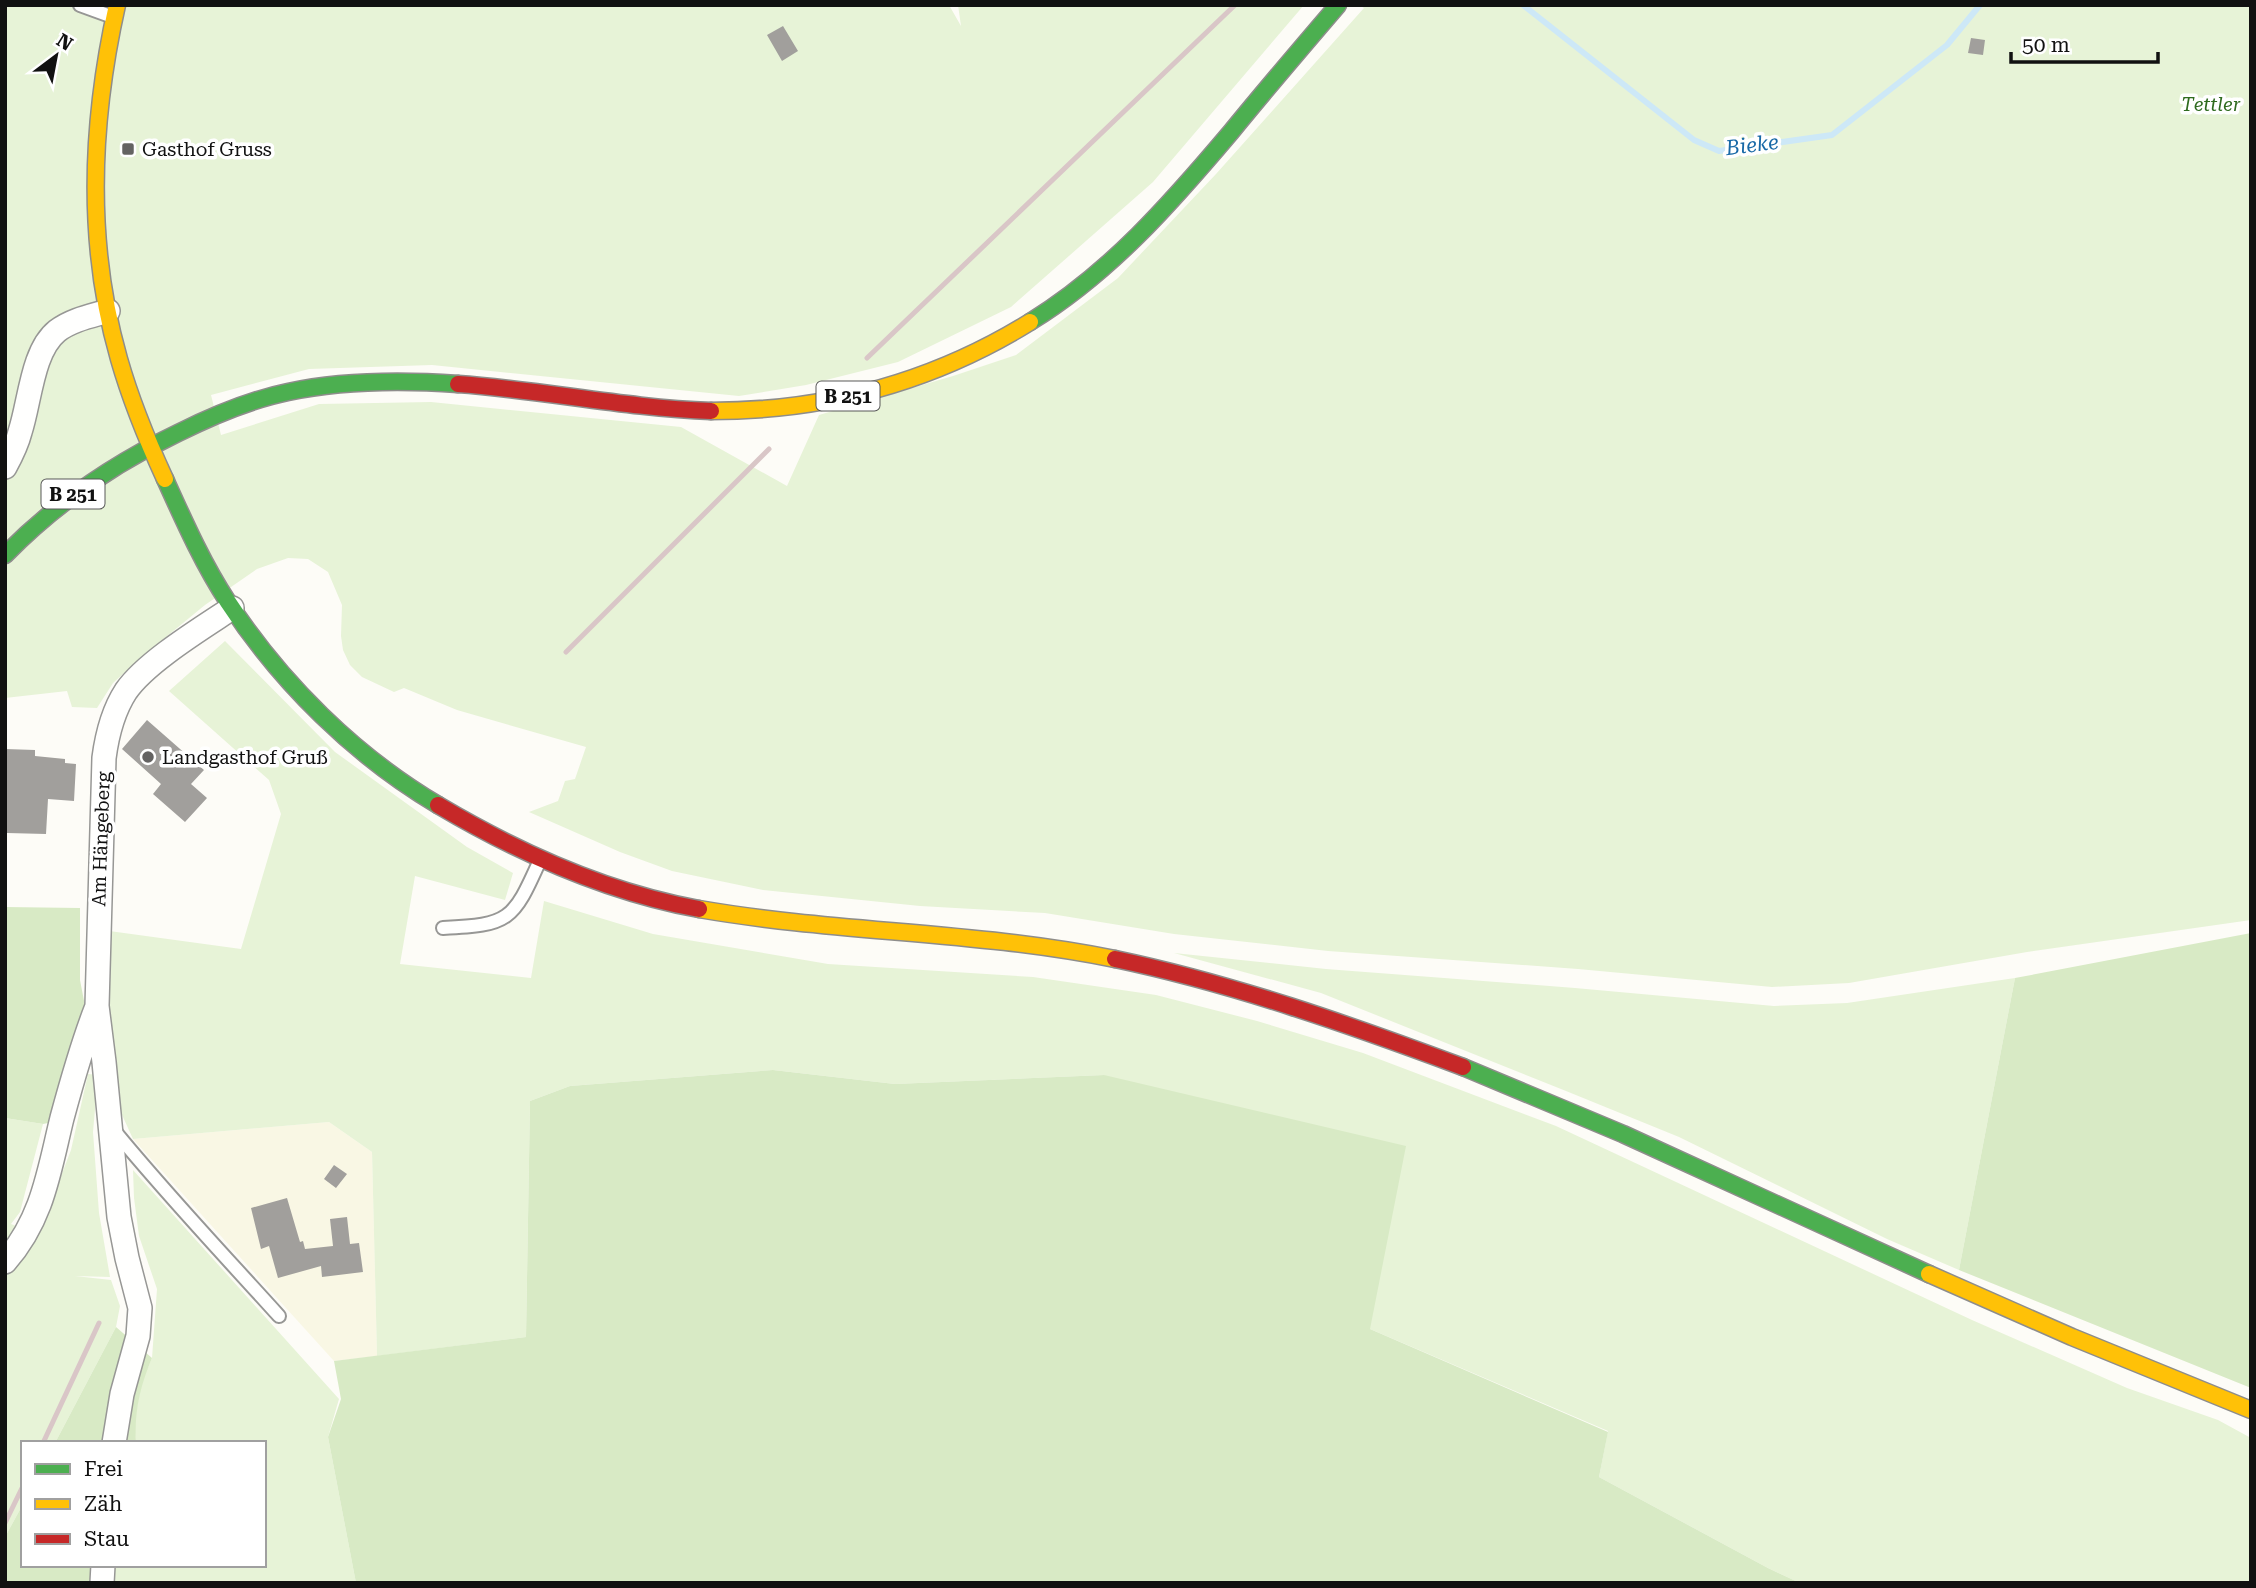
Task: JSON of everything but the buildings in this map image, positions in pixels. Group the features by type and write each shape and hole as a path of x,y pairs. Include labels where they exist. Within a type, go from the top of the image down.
{"main road":[{"name":"B 251","path":"5,555 81,487 150,446 229,409 270,397 347,384 434,382 630,406 691,411 751,411 813,404 881,389 944,367 1021,328 1118,256 1167,207 1338,5"},
{"path":"115,11 100,85 95,141 97,222 108,311 117,354 150,446 190,536 232,608 283,673 330,722 369,756 456,817 540,860 618,889 682,906 809,923 1054,948 1147,965 1390,1039 1483,1073 1639,1140 1977,1295 2251,1410"}],"street":[{"path":"5,467 20,432 45,344 66,325 108,311"},
{"name":"Am Hängeberg","path":"114,1441 122,1394 138,1336 140,1308 119,1217 97,1006 104,758 113,720 132,683 183,641 232,608"},
{"path":"5,1262 37,1213 52,1166 79,1057 97,1006"}],"lane":[{"path":"80,5 115,11"},
{"path":"443,928 481,925 510,914 517,907 540,860"},
{"path":"110,1126 164,1191 279,1315"}],"shaded area":[{"path":"329,1122 372,1152 377,1356 334,1361 133,1139"}],"green space":[{"name":"Tettler","path":"5,5 949,5 961,26 958,5 1304,5 1153,182 1011,307 898,362 806,385 739,396 432,365 309,369 211,395 221,435 319,404 431,402 681,427 787,486 819,415 1016,355 1118,278 1216,174 1364,8 1359,5 2251,5 2251,920 2027,952 1849,983 1772,987 1578,969 1328,951 1174,934 1045,913 920,906 763,890 672,871 620,852 529,812 558,801 565,781 575,779 586,747 457,710 404,688 394,692 362,677 350,665 343,650 342,605 328,572 308,559 288,558 257,569 205,605 113,683 97,708 72,707 67,691 5,698 5,479 11,472 5,468"},
{"path":"225,641 335,752 467,847 513,873 505,900 415,876 400,964 531,978 544,901 653,934 828,964 1033,977 1156,995 1257,1021 1363,1053 1556,1126 1972,1320 2127,1388 2218,1420 2251,1438 2251,1583 1800,1583 1599,1477 1608,1431 1370,1329 1104,1075 895,1084 773,1070 570,1086 530,1101 526,1337 377,1356 372,1152 329,1122 133,1139 118,1106 102,1011 102,930 241,949 281,814 269,780 169,691"},
{"path":"5,907 80,908 80,980 85,1006 53,1122 43,1124 5,1118"},
{"path":"2251,933 2251,1388 1959,1270 2015,978"},
{"path":"1174,953 1326,969 1774,1006 1847,1003 2015,978 1959,1270 1887,1239 1679,1137 1566,1091 1321,993"},
{"path":"773,1070 895,1084 1104,1075 1406,1146 1370,1329 1608,1432 1599,1477 1800,1583 356,1583 328,1437 341,1399 334,1361 526,1337 530,1101 570,1086"},
{"path":"88,1074 98,1075 93,1132 99,1213 110,1277 75,1276 111,1280 120,1306 116,1327 56,1441 21,1441 21,1508 5,1537 5,1118 43,1124 20,1212 11,1224 19,1227 48,1210 71,1150"},
{"path":"133,1170 339,1399 328,1437 356,1583 109,1583 110,1567 266,1567 266,1441 136,1441 134,1421 142,1381 152,1358 157,1289 139,1236"},
{"path":"116,1327 152,1358 139,1400 136,1441 56,1441"},
{"path":"21,1508 21,1567 96,1567 88,1583 5,1583 5,1537"}],"waterway":[{"name":"Bieke","path":"1523,5 1694,140 1719,151 1832,135 1947,45 1980,5"}],"railway":[{"path":"867,358 1235,5"},
{"path":"566,652 769,449"},
{"path":"44,1441 99,1323"},
{"path":"5,1523 21,1490"}],"traffic: fast":[{"path":"1030,322 1087,282 1138,235 1208,159 1338,5"},
{"path":"5,555 44,518 86,486 154,445 232,409 274,395 330,385 394,382 458,384"},
{"path":"165,479 219,588 272,661 296,689 349,741 407,786 438,805"},
{"path":"1463,1067 1623,1134 1929,1274"}],"traffic: slow":[{"path":"117,5 108,49 98,138 97,227 101,271 108,316 119,359 140,420 165,479"},
{"path":"711,411 795,406 877,389 955,361 1030,322"},
{"path":"699,909 803,923 1012,943 1115,959"},
{"path":"1929,1274 2072,1337 2251,1410"}],"traffic: jam":[{"path":"458,384 711,411"},
{"path":"438,805 531,855 564,869 630,892 699,909"},
{"path":"1115,959 1204,981 1291,1007 1463,1067"}],"place":[{"name":"Gasthof Gruss","path":"128,149"},
{"name":"Landgasthof Gruß","path":"148,757"}]}
